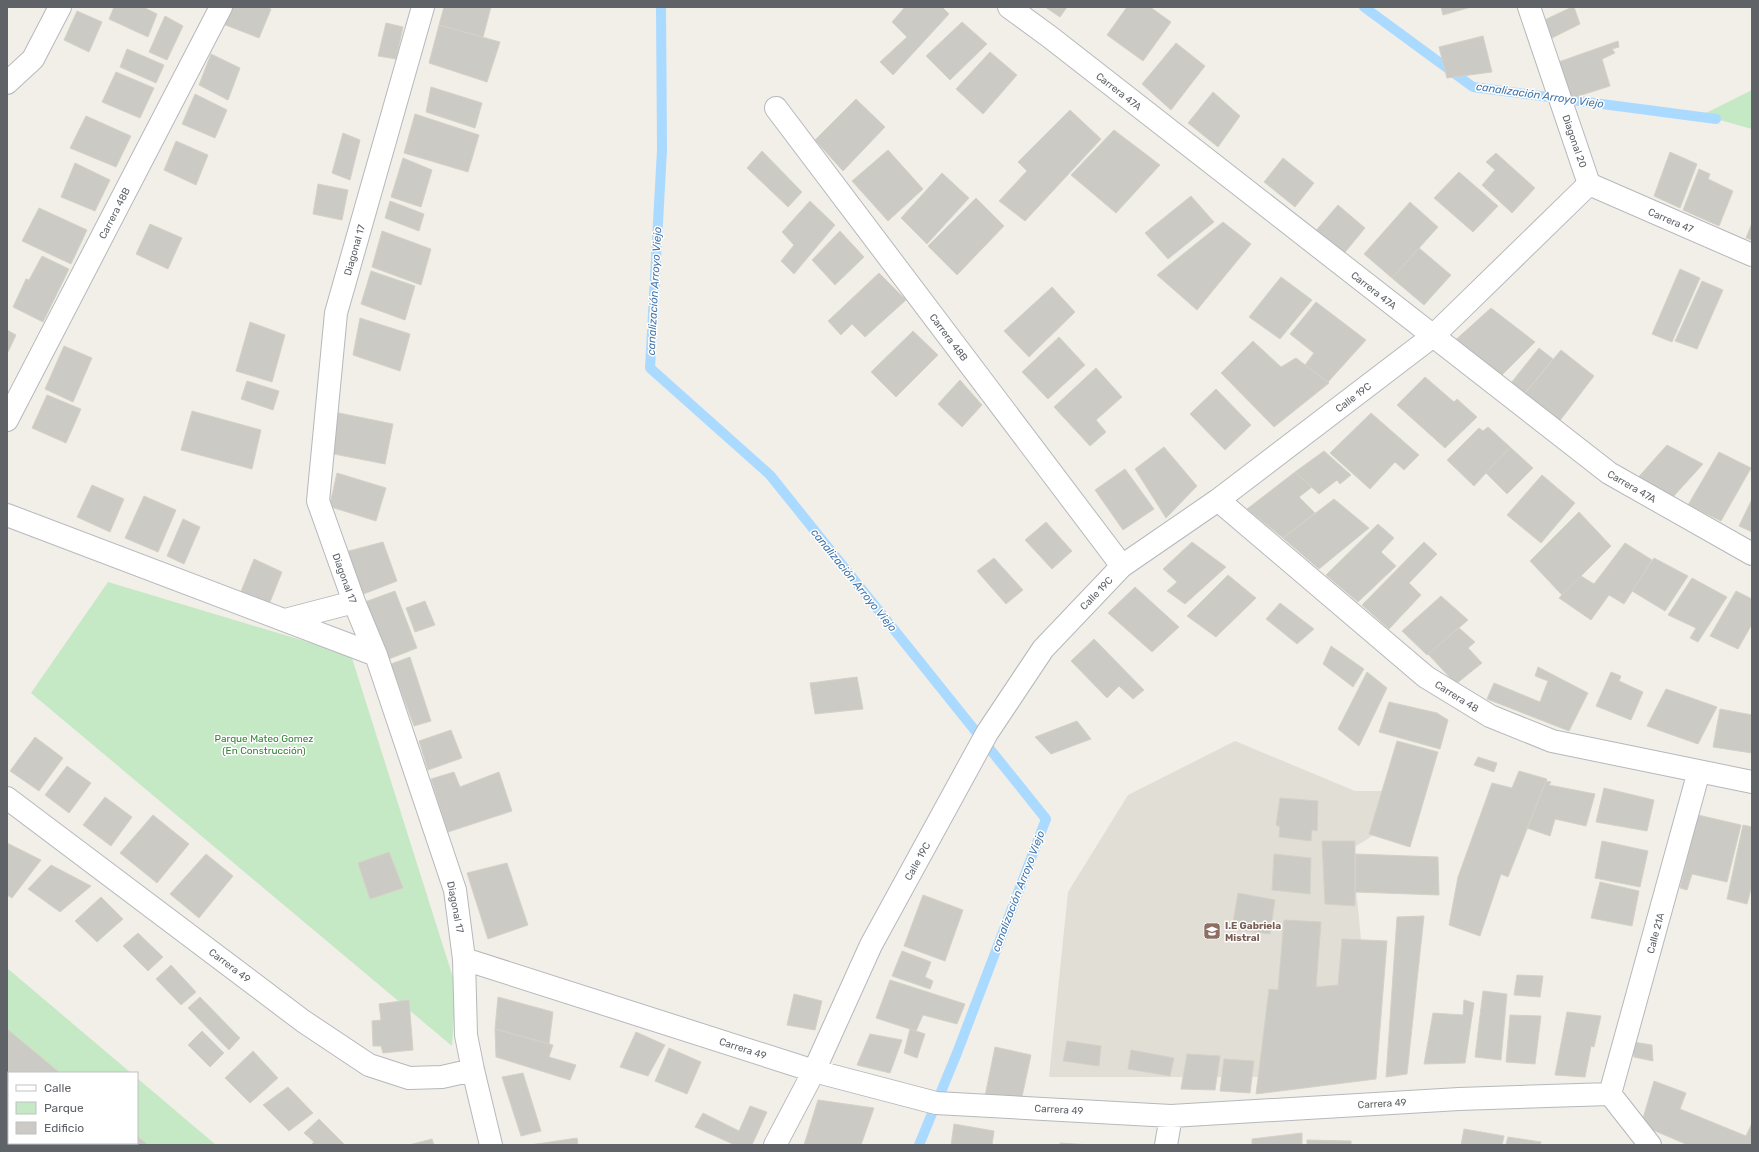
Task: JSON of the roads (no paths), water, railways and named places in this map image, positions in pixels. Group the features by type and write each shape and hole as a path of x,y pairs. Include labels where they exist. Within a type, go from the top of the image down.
{"street":[{"path":"7,83 33,58 60,7"},
{"name":"Carrera 48B","path":"7,420 221,7"},
{"name":"Diagonal 17","path":"424,7 336,313 318,501 354,602 376,655 455,890 464,959 466,1035 491,1145"},
{"name":"Carrera 47A","path":"1009,7 1050,37 1609,473 1752,554"},
{"name":"Diagonal 20","path":"1529,7 1589,184"},
{"name":"Carrera 48B","path":"776,108 1122,566"},
{"name":"Calle 19C","path":"775,1145 814,1071 871,945 987,733 1043,649 1122,566 1218,500 1433,336 1589,184"},
{"name":"Carrera 47","path":"1589,184 1752,255"},
{"name":"Carrera 48","path":"1218,500 1426,677 1490,716 1552,741 1752,782"},
{"path":"7,515 376,655"},
{"path":"285,620 354,602"},
{"name":"Calle 21A","path":"1610,1094 1699,771"},
{"name":"Carrera 49","path":"7,798 303,1021 369,1065 409,1078 442,1077 473,1070"},
{"name":"Carrera 49","path":"464,959 814,1071 936,1103 1171,1116 1459,1099 1610,1094"},
{"path":"1610,1094 1650,1145"},
{"path":"1166,1145 1171,1116"}],"waterway":[{"name":"canalización Arroyo Viejo","path":"661,7 662,150 650,368 770,475 1046,819 957,1053 919,1145"},
{"name":"canalización Arroyo Viejo","path":"1364,7 1473,87 1716,119"}],"place":[{"name":"I.E Gabriela Mistral","path":"1212,931"}],"park label":[{"name":"Parque Mateo Gomez (En Construcción)","path":"264,744"}]}
